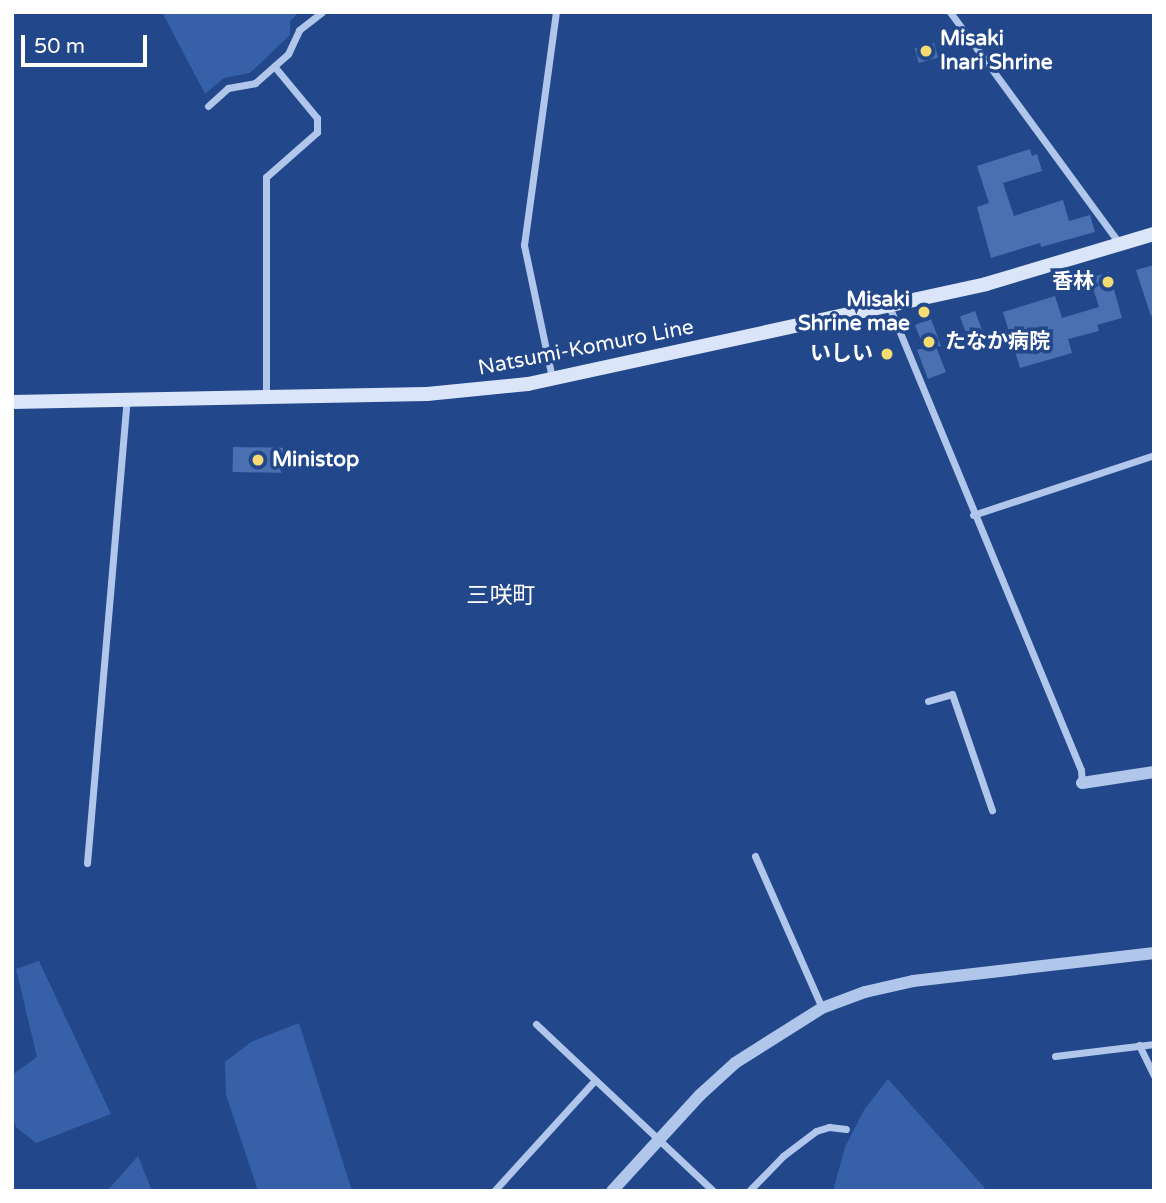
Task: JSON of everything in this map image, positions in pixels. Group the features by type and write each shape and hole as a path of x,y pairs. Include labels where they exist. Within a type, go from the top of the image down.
{"main road":[{"name":"Natsumi-Komuro Line","path":"12,402 427,394 552,379 986,284 1154,234"}],"street":[{"path":"208,106 228,88 255,82 288,54 299,30 322,12"},
{"path":"552,379 524,245 556,12"},
{"path":"950,12 1121,244"},
{"path":"266,397 266,177 317,132 317,118 274,66"},
{"path":"889,306 973,515 1081,770 1082,783 1154,772"},
{"path":"87,863 127,400"},
{"path":"973,515 1154,454"},
{"path":"928,701 952,694 992,810"},
{"path":"755,856 822,1008"},
{"path":"612,1191 700,1094 736,1063 822,1008 913,981 1154,953"},
{"path":"536,1024 713,1191"},
{"path":"1055,1056 1154,1044"},
{"path":"1139,1045 1154,1076"},
{"path":"494,1191 595,1080"},
{"path":"749,1191 783,1156 816,1131 829,1127 846,1129"}],"shaded area":[{"path":"162,12 299,12 290,21 290,35 250,73 224,78 205,94"},
{"path":"39,961 111,1114 36,1143 16,1127 12,1114 12,1075 37,1057 16,969"},
{"path":"299,1023 352,1191 258,1191 226,1095 225,1062 251,1042"},
{"path":"888,1079 985,1191 833,1191 845,1147 864,1110"},
{"path":"138,1156 152,1191 107,1191"}],"building":[{"name":"Misaki Inari Shrine","path":"934,43 938,57 919,63 915,49"},
{"path":"1030,149 1032,156 1037,154 1042,171 1003,183 1014,216 1063,200 1069,221 1090,215 1095,232 1041,247 1040,243 991,258 977,207 989,203 977,166"},
{"path":"1154,265 1154,315 1151,316 1136,270"},
{"path":"1109,272 1122,318 1097,325 1099,331 1068,339 1072,353 1020,368 1003,312 1055,296 1062,318 1099,307 1090,278"},
{"path":"975,311 983,333 968,338 960,316"},
{"path":"931,319 941,346 936,347 946,372 928,379 917,350 924,348 915,325"},
{"name":"Ministop","path":"233,447 283,448 283,473 233,472"}],"place":[{"name":"Misaki Inari Shrine","path":"926,51"},
{"name":"香林","path":"1108,282"},
{"name":"Misaki Shrine mae","path":"924,312"},
{"name":"たなか病院","path":"929,342"},
{"name":"いしい","path":"887,354"},
{"name":"Ministop","path":"258,460"}],"district":[{"name":"三咲町","path":"501,596"}]}
